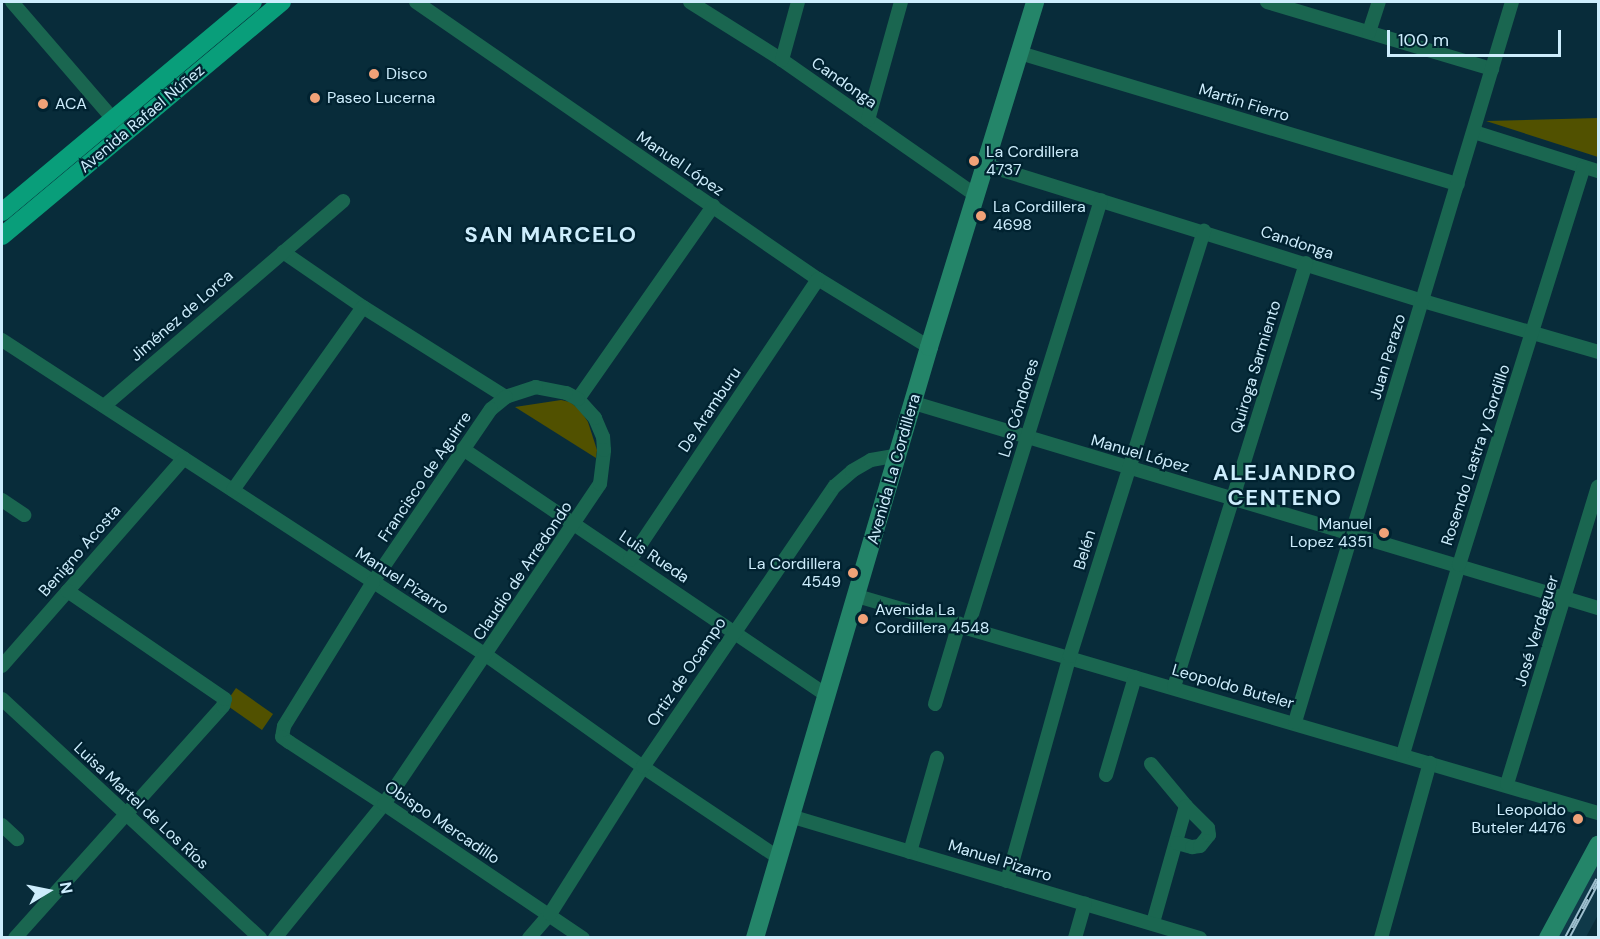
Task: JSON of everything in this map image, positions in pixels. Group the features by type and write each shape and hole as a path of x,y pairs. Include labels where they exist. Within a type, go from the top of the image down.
{"main road":[{"name":"Avenida Rafael Núñez","path":"2,212 253,2"},
{"name":"Avenida Rafael Núñez","path":"2,236 282,2"},
{"name":"Avenida La Cordillera","path":"755,938 929,347 1035,2"},
{"path":"1548,938 1599,845"}],"street":[{"path":"12,2 125,132"},
{"name":"Manuel López","path":"416,2 818,279 929,347"},
{"name":"Candonga","path":"690,2 782,60 976,196"},
{"path":"782,60 798,2"},
{"path":"868,120 901,2"},
{"path":"1266,2 1492,69"},
{"path":"1369,32 1379,2"},
{"name":"Juan Perazo","path":"1295,722 1512,2"},
{"name":"Martín Fierro","path":"1020,53 1458,184"},
{"path":"1474,132 1599,171"},
{"name":"Candonga","path":"986,165 1423,301 1599,352"},
{"name":"Rosendo Lastra y Gordillo","path":"1403,754 1459,565 1584,167"},
{"name":"Los Cóndores","path":"935,704 1027,438 1101,200"},
{"name":"Jiménez de Lorca","path":"104,405 343,201"},
{"path":"578,399 713,206"},
{"name":"Belén","path":"1007,880 1070,656 1127,468 1204,231"},
{"path":"283,252 363,307 506,397"},
{"name":"Quiroga Sarmiento","path":"1174,687 1306,263"},
{"name":"De Aramburu","path":"630,560 818,279"},
{"path":"234,490 363,307"},
{"name":"Manuel Pizarro","path":"2,340 486,655 643,767 779,858"},
{"name":"Francisco de Aguirre","path":"282,737 284,726 373,582 491,409 506,397 536,387 567,393 578,399"},
{"name":"Claudio de Arredondo","path":"275,938 384,804 600,484 604,466 603,437 595,418 578,399"},
{"name":"Manuel López","path":"914,403 1599,608"},
{"name":"Luis Rueda","path":"463,449 826,694"},
{"name":"Ortiz de Ocampo","path":"529,938 550,914 643,767 835,486 862,465 899,455"},
{"name":"Benigno Acosta","path":"2,666 184,458"},
{"name":"José Verdaguer","path":"1507,784 1599,487"},
{"path":"2,500 24,515"},
{"path":"15,938 223,705 225,699 68,591"},
{"name":"Leopoldo Buteler","path":"857,596 1070,656 1599,813"},
{"path":"1106,775 1135,677"},
{"name":"Luisa Martel de Los Ríos","path":"2,699 260,938"},
{"name":"Obispo Mercadillo","path":"282,737 584,938"},
{"path":"910,852 937,758"},
{"path":"1381,938 1430,763"},
{"path":"1151,764 1208,828 1209,835 1200,846 1192,847 1177,843"},
{"path":"1153,923 1186,806"},
{"name":"Manuel Pizarro","path":"790,816 1200,938"},
{"path":"2,825 16,839"},
{"path":"1075,938 1085,903"}],"shaded area":[{"path":"1598,118 1598,157 1486,121"},
{"path":"561,400 570,402 580,410 588,422 597,450 596,458 515,407"},
{"path":"236,688 273,714 262,730 225,704"},
{"path":"1598,857 1598,915 1586,937 1554,938"}],"railway":[{"path":"1567,938 1598,880"}],"place":[{"name":"Disco","path":"374,74"},
{"name":"Paseo Lucerna","path":"315,98"},
{"name":"ACA","path":"43,104"},
{"name":"La Cordillera 4737","path":"974,161"},
{"name":"La Cordillera 4698","path":"981,216"},
{"name":"Manuel Lopez 4351","path":"1384,533"},
{"name":"La Cordillera 4549","path":"853,573"},
{"name":"Avenida La Cordillera 4548","path":"863,619"},
{"name":"Leopoldo Buteler 4476","path":"1578,819"}],"district":[{"name":"SAN MARCELO","path":"551,235"},
{"name":"ALEJANDRO CENTENO","path":"1285,485"}]}
